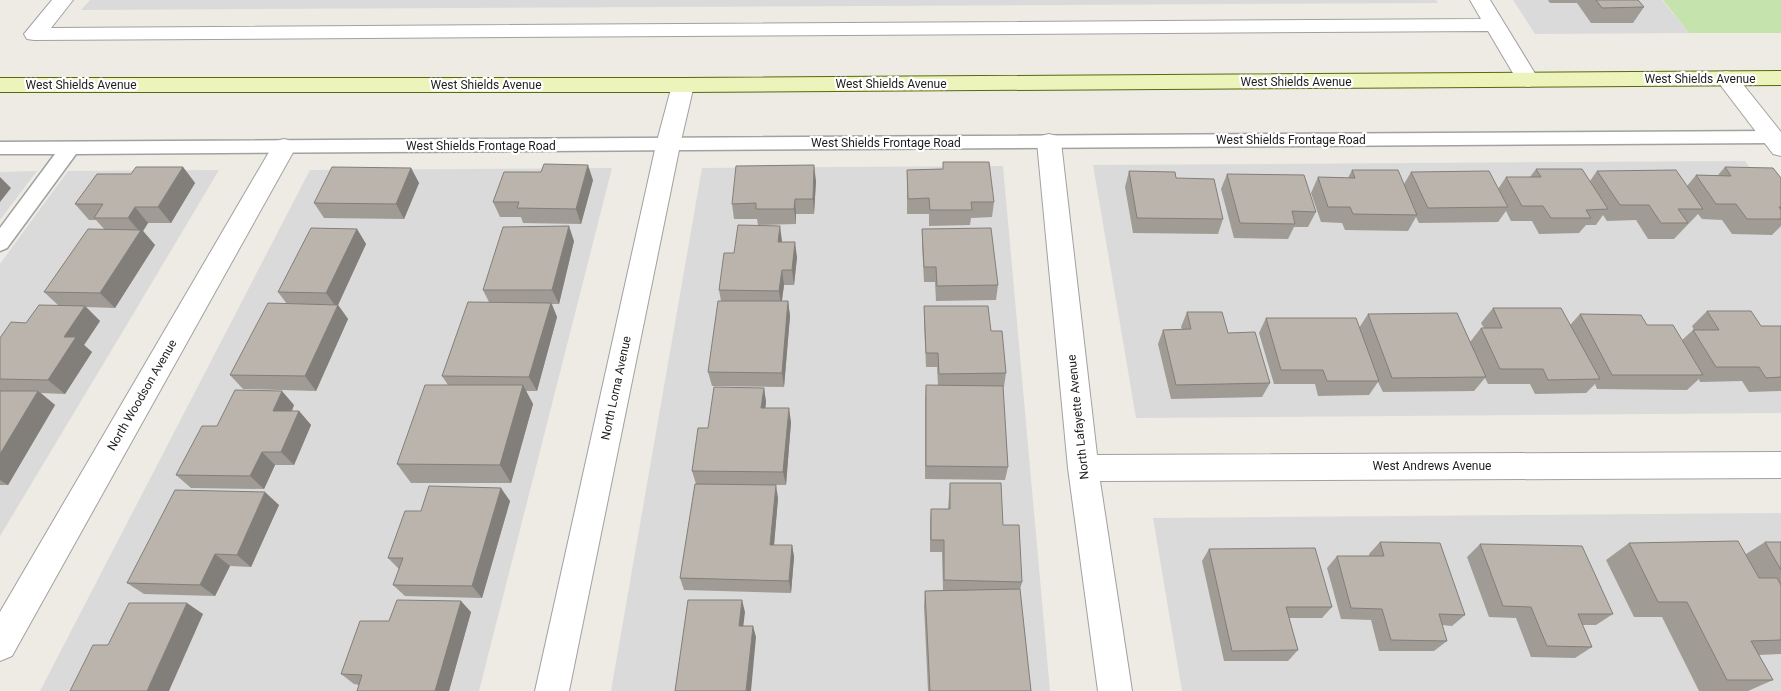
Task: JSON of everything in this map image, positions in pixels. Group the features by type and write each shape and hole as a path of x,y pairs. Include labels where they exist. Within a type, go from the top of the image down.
{"main road":[{"name":"West Shields Avenue","path":"0,85 683,85 1781,78"}],"street":[{"path":"63,0 34,34 1495,25"},
{"path":"1480,0 1528,80"},
{"path":"1726,78 1777,143"},
{"name":"North Lorna Avenue","path":"552,691 668,145 683,85"},
{"name":"North Lafayette Avenue","path":"1049,142 1083,468 1115,691"},
{"name":"North Woodson Avenue","path":"0,644 284,147"},
{"name":"West Andrews Avenue","path":"1083,468 1781,465"}],"lane":[{"name":"West Shields Frontage Road","path":"0,148 1049,142 1777,143"},
{"path":"0,243 71,148"}],"shaded area":[{"path":"90,0 1436,0 1438,3 81,10"},
{"path":"1513,0 1662,0 1689,33 1535,34"},
{"path":"1745,161 1781,209 1781,413 1136,418 1093,165"},
{"path":"1003,166 1050,691 611,691 702,168"},
{"path":"612,168 479,691 40,691 310,170"},
{"path":"219,170 0,536 0,264 68,171"},
{"path":"37,171 0,220 0,172"},
{"path":"1781,513 1781,691 1182,691 1153,518"}],"green space":[{"path":"1663,0 1781,0 1781,33 1689,33"}],"building":[{"path":"1596,0 1638,0 1644,7 1602,8"},
{"path":"943,162 989,162 994,202 971,202 972,210 930,210 929,198 908,199 907,170 943,169"},
{"path":"544,164 588,165 576,209 517,208 519,202 493,202 504,172 541,172"},
{"path":"814,165 813,199 795,199 794,209 756,209 756,203 732,204 736,166"},
{"path":"136,167 183,167 158,207 135,207 128,218 94,218 103,204 75,204 97,174 131,174"},
{"path":"332,167 411,168 396,204 314,203"},
{"path":"1725,167 1773,168 1781,178 1781,207 1779,207 1781,219 1747,219 1736,204 1716,204 1696,175 1731,176"},
{"path":"1536,169 1582,169 1608,209 1586,210 1591,218 1551,218 1543,206 1522,206 1506,177 1541,177"},
{"path":"1352,170 1398,170 1417,215 1353,214 1350,207 1328,207 1318,177 1355,178"},
{"path":"1676,170 1703,209 1678,209 1688,223 1661,223 1649,205 1620,205 1597,171"},
{"path":"1129,171 1175,172 1176,178 1214,179 1223,219 1137,218"},
{"path":"1489,171 1508,207 1428,208 1411,172"},
{"path":"1227,174 1304,175 1316,212 1292,211 1295,224 1240,223"},
{"path":"738,225 780,226 778,242 795,242 792,270 782,270 779,291 719,290 724,253 734,253"},
{"path":"569,226 552,290 483,290 503,227"},
{"path":"311,228 357,229 326,293 278,292"},
{"path":"991,228 998,285 937,286 936,267 924,267 922,229"},
{"path":"88,229 141,230 100,293 44,292"},
{"path":"718,301 788,301 782,373 708,372"},
{"path":"468,302 551,303 529,377 442,376"},
{"path":"268,303 338,305 305,376 230,375"},
{"path":"39,305 85,306 64,337 76,337 48,380 0,379 0,338 11,322 26,323"},
{"path":"924,306 988,306 991,331 1002,331 1006,373 939,374 938,353 926,353"},
{"path":"1493,308 1561,308 1600,379 1548,380 1543,369 1500,369 1481,328 1502,328"},
{"path":"1707,311 1751,311 1761,326 1781,326 1781,377 1766,378 1759,367 1716,367 1693,330 1719,330"},
{"path":"1187,312 1222,312 1228,333 1255,332 1270,383 1176,385 1163,330 1191,329"},
{"path":"1457,313 1486,377 1392,378 1368,314"},
{"path":"1580,314 1641,315 1647,325 1673,325 1703,375 1612,375"},
{"path":"1266,318 1356,318 1379,381 1327,381 1323,370 1281,370"},
{"path":"425,385 523,385 500,465 397,464"},
{"path":"926,385 1003,386 1008,467 926,466"},
{"path":"714,387 764,388 761,408 789,408 783,472 692,471 698,428 708,428"},
{"path":"235,390 282,391 273,411 299,411 281,452 262,452 250,476 176,475 202,426 217,426"},
{"path":"0,391 38,391 0,454"},
{"path":"950,483 1001,483 1003,525 1019,525 1022,582 944,580 944,540 931,540 931,509 950,509"},
{"path":"695,484 776,485 770,545 792,545 789,581 680,578"},
{"path":"429,486 501,488 472,586 393,585 403,558 388,558 405,511 421,511"},
{"path":"175,490 265,492 237,555 215,554 200,585 127,583"},
{"path":"1738,541 1759,578 1777,578 1781,585 1781,640 1751,641 1773,680 1727,680 1687,602 1658,602 1629,543"},
{"path":"1380,542 1440,543 1465,615 1439,614 1447,641 1391,640 1382,609 1351,608 1337,556 1384,556"},
{"path":"1765,542 1781,542 1781,570"},
{"path":"1480,544 1582,546 1613,614 1578,614 1592,647 1547,646 1531,607 1503,606"},
{"path":"1315,548 1332,607 1286,607 1298,650 1232,651 1209,549"},
{"path":"1020,589 1031,691 930,691 925,591"},
{"path":"397,600 461,601 435,691 357,691 362,675 341,674 360,621 389,621"},
{"path":"688,600 742,600 739,626 753,626 746,691 675,691"},
{"path":"129,603 187,603 147,691 70,691 93,645 108,645"}]}
